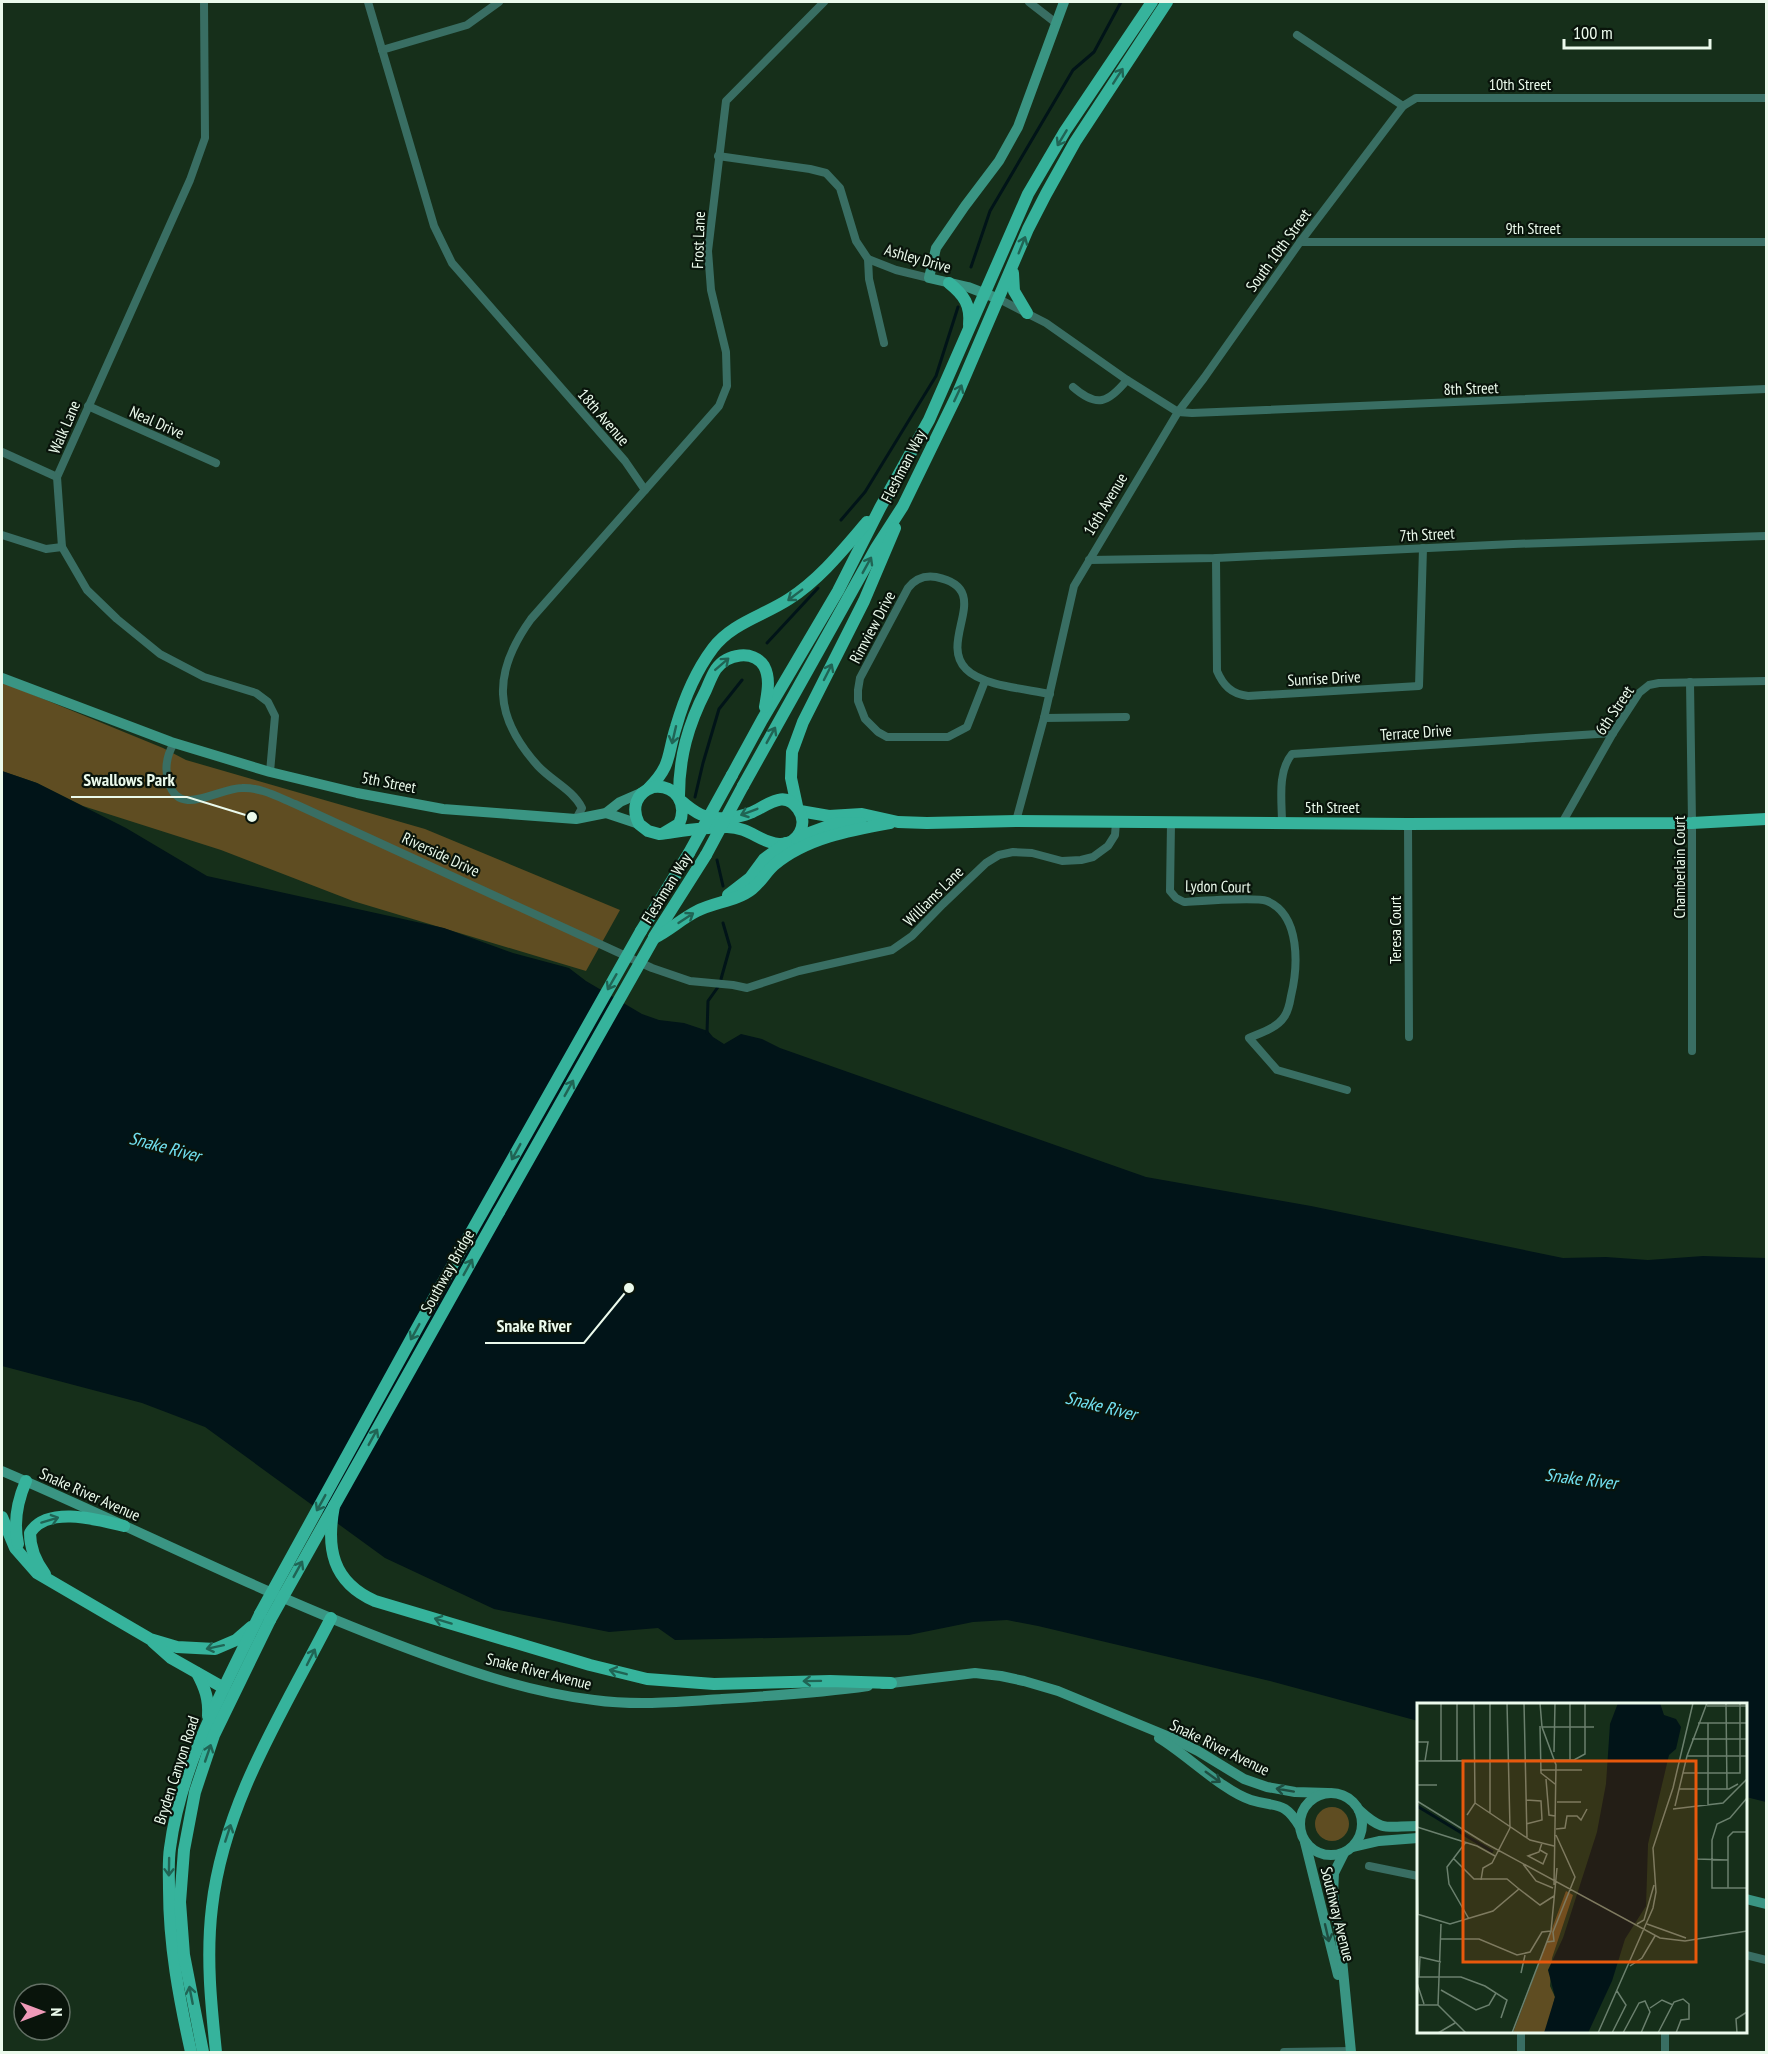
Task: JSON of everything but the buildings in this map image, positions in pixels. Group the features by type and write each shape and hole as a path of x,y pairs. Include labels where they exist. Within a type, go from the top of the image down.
{"main road":[{"path":"929,278 936,248 999,161 1018,127 1064,2"},
{"name":"Fleshman Way","path":"641,931 689,853 762,720 838,591 880,508 929,420 1028,194 1065,131 1152,2"},
{"name":"Fleshman Way","path":"654,938 706,855 876,548 903,506 957,395 1046,194 1075,142 1167,2"},
{"path":"1013,268 1014,291 1027,313"},
{"name":"Ashley Drive","path":"929,278 985,292 999,299"},
{"path":"949,283 960,292 968,306 968,333"},
{"path":"880,508 838,556 812,581 789,600 734,628 714,646 699,668 686,698 675,729 669,760 661,776 645,790 635,807 639,824 653,833 729,827 751,832 768,842 791,841 800,833 803,822 791,778 792,752 803,722 883,559 903,506"},
{"path":"664,833 675,828 681,819 682,748 716,668 729,658 741,655 755,658 764,666 768,680 768,692 762,720"},
{"path":"2,678 172,742"},
{"name":"5th Street","path":"172,742 270,772 357,793 444,809 576,819 606,813 620,802 645,790"},
{"path":"645,790 664,787 680,799"},
{"name":"5th Street","path":"680,799 705,816 735,817 750,813 775,800 787,800 798,809 829,816 862,814 898,822 927,824 1016,821 1408,824 1692,823 1767,819"},
{"name":"5th Street","path":"606,813 639,824"},
{"name":"5th Street","path":"720,902 750,878 764,859 791,841 834,824 861,823 871,827 898,822"},
{"path":"654,938 698,910 733,899 752,890 774,866 797,850 825,838 871,827"},
{"name":"Southway Bridge","path":"265,1617 421,1321 641,931"},
{"name":"Southway Bridge","path":"265,1617 334,1506 654,938"},
{"name":"Snake River Avenue","path":"2,1471 331,1618 473,1671 551,1693 614,1702 678,1702 816,1693 975,1673 1000,1676 1058,1691 1181,1742 1244,1779 1267,1787 1295,1792 1328,1793"},
{"path":"23,1558 15,1531 17,1509 26,1481"},
{"path":"334,1506 330,1525 331,1548 343,1576 358,1592 375,1601 590,1665 647,1679 714,1684 830,1681 891,1683"},
{"path":"51,1582 32,1549 30,1533 34,1527 47,1520 63,1516 90,1518 124,1526"},
{"path":"2,1517 9,1538 23,1558 51,1582 150,1639 171,1658 224,1688 242,1680"},
{"path":"150,1639 177,1647 215,1649 236,1640 265,1617"},
{"name":"Bryden Canyon Road","path":"203,2052 184,1955 180,1902 184,1850 195,1792 214,1735 242,1680 265,1617"},
{"name":"Bryden Canyon Road","path":"191,2052 172,1953 169,1920 169,1850 177,1809 208,1720 265,1617"},
{"path":"216,2052 208,1953 211,1908 224,1845 243,1793 331,1618"},
{"path":"197,1673 208,1697 208,1720"},
{"name":"Snake River Avenue","path":"1135,1724 1168,1743 1235,1792 1251,1800 1281,1806 1291,1812 1300,1827"},
{"path":"1417,1826 1386,1828 1377,1825 1351,1800 1340,1794 1328,1793 1317,1797 1307,1805 1300,1827 1304,1839 1312,1849 1335,1856 1379,1841 1417,1838"},
{"path":"1348,1850 1359,1839 1362,1829 1359,1809"},
{"name":"Southway Avenue","path":"1304,1839 1344,1996"},
{"name":"Southway Avenue","path":"1348,1850 1334,1873 1333,1894 1340,1939 1351,2052"},
{"path":"1747,1899 1767,1904"}],"street":[{"name":"Walk Lane","path":"204,2 205,138 190,180 57,477 62,547 87,590 117,619 160,654 204,677 256,693 268,702 275,716 270,772"},
{"name":"18th Avenue","path":"368,2 434,226 452,263 625,461 645,490"},
{"path":"382,50 467,24 499,2"},
{"name":"Frost Lane","path":"645,490 719,406 727,386 726,352 711,290 708,251 726,101 824,2"},
{"path":"1029,2 1056,23"},
{"path":"1298,35 1403,106"},
{"name":"10th Street","path":"1403,106 1416,98 1767,98"},
{"name":"South 10th Street","path":"1178,412 1300,242 1403,106"},
{"name":"Ashley Drive","path":"718,156 826,173 840,188 856,241 868,259 896,270 929,278"},
{"name":"9th Street","path":"1300,242 1767,242"},
{"path":"868,259 869,279 884,343"},
{"path":"999,299 1046,323 1127,380 1178,412"},
{"path":"1073,387 1084,397 1097,401 1114,395 1127,380"},
{"name":"8th Street","path":"1178,412 1767,389"},
{"name":"Neal Drive","path":"88,406 216,463"},
{"name":"16th Avenue","path":"1016,821 1050,694 1074,586 1178,412"},
{"path":"2,452 57,477"},
{"path":"576,819 582,808 577,798 539,766 520,743 510,723 503,699 503,677 508,657 517,638 531,619 645,490"},
{"path":"2,535 46,549 62,547"},
{"name":"7th Street","path":"1089,560 1216,558 1767,536"},
{"name":"Sunrise Drive","path":"1216,558 1217,671 1222,682 1231,691 1248,696 1419,686 1423,548"},
{"name":"Rimview Drive","path":"985,681 967,727 948,738 887,737 878,732 865,718 858,701 860,678 908,588 922,577 939,578 956,585 963,593 965,608 957,642 961,662 967,670 985,681 1050,694"},
{"name":"6th Street","path":"1562,823 1613,733 1639,693 1649,686 1659,683 1767,681"},
{"name":"Chamberlain Court","path":"1690,682 1692,1052"},
{"path":"1044,718 1126,717"},
{"name":"Terrace Drive","path":"1282,823 1282,774 1292,754 1613,733"},
{"name":"Riverside Drive","path":"172,742 168,756 167,776 172,793 180,800 190,801 233,788 261,790 652,968 690,981 747,988"},
{"name":"Williams Lane","path":"747,988 799,971 892,950 912,936 986,863 999,855 1013,852 1032,853 1062,861 1093,857 1108,846 1115,835 1116,822"},
{"name":"Lydon Court","path":"1171,823 1170,891 1176,898 1184,902 1265,900 1278,907 1287,920 1293,937 1296,961 1289,1007 1284,1018 1249,1038 1277,1070 1347,1090"},
{"name":"Teresa Court","path":"1408,824 1409,1037"},
{"path":"1369,1866 1417,1876"},
{"path":"1747,1955 1767,1960"},
{"path":"1521,2033 1521,2052"},
{"path":"1665,2033 1665,2052"},
{"path":"1284,2052 1351,2052"}],"shaded area":[{"path":"2,682 163,748 186,760 425,829 620,910 586,971 353,901 221,850 83,806 37,783 2,771"},
{"path":"1332,1807 1344,1812 1349,1824 1344,1836 1332,1841 1320,1836 1315,1824 1320,1812"}],"water":[{"path":"2,771 37,783 126,828 207,876 444,928 513,953 569,968 586,981 642,1014 708,1031 724,1044 741,1034 762,1039 780,1048 1146,1177 1311,1206 1563,1258 1606,1257 1648,1260 1703,1256 1766,1258 1766,1802 1747,1797 1747,1703 1417,1703 1417,1721 1270,1681 1007,1620 973,1622 909,1635 675,1640 658,1628 609,1632 494,1609 385,1558 205,1427 142,1403 2,1366"}],"waterway":[{"path":"971,267 990,211 1073,70 1094,52 1121,2"},
{"path":"841,520 865,492 936,376 958,307"},
{"path":"767,643 818,588"},
{"path":"695,797 719,709 742,680"},
{"path":"717,860 723,886"},
{"path":"721,979 730,947 723,923"},
{"path":"707,1033 708,1001 718,987"}],"place":[{"name":"Swallows Park","path":"252,817"},
{"name":"Snake River","path":"629,1288"}]}
